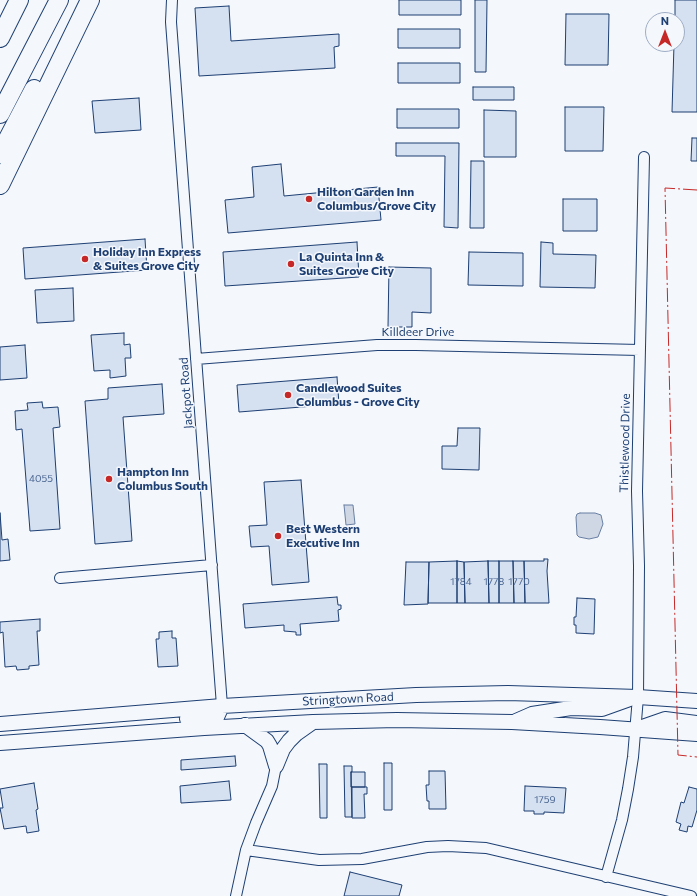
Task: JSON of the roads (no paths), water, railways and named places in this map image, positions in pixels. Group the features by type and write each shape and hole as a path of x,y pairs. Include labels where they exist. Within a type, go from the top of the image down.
{"highway":[{"path":"0,38 19,0"},
{"path":"0,114 59,0"},
{"path":"0,154 80,0"},
{"path":"0,185 90,0"}],"main road":[{"name":"Stringtown Road","path":"0,724 222,706 416,695 508,693 638,697 697,701"},
{"path":"512,722 532,714 571,708 602,709 638,697"},
{"path":"69,738 89,727 217,717 222,706"},
{"name":"Stringtown Road","path":"0,743 245,725 404,720 512,722 697,734"},
{"path":"636,729 665,720 697,723"},
{"path":"276,766 289,741 313,722"},
{"path":"245,725 267,741 276,766"}],"street":[{"name":"Jackpot Road","path":"172,0 171,22 222,706"},
{"name":"Thistlewood Drive","path":"606,876 622,820 628,789 636,729 638,697 639,566 637,491 644,157"},
{"name":"Killdeer Drive","path":"196,359 385,345 640,350"},
{"path":"60,578 212,565"},
{"path":"236,896 246,850 272,786 276,766"},
{"path":"246,850 313,859 335,860 362,859 428,847 448,846 486,848 690,896"}],"place":[{"name":"Hilton Garden Inn Columbus/Grove City","path":"309,199"},
{"name":"Holiday Inn Express & Suites Grove City","path":"85,259"},
{"name":"La Quinta Inn & Suites Grove City","path":"291,264"},
{"name":"Candlewood Suites Columbus - Grove City","path":"288,395"},
{"name":"Hampton Inn Columbus South","path":"109,479"},
{"name":"Best Western Executive Inn","path":"278,536"}]}
